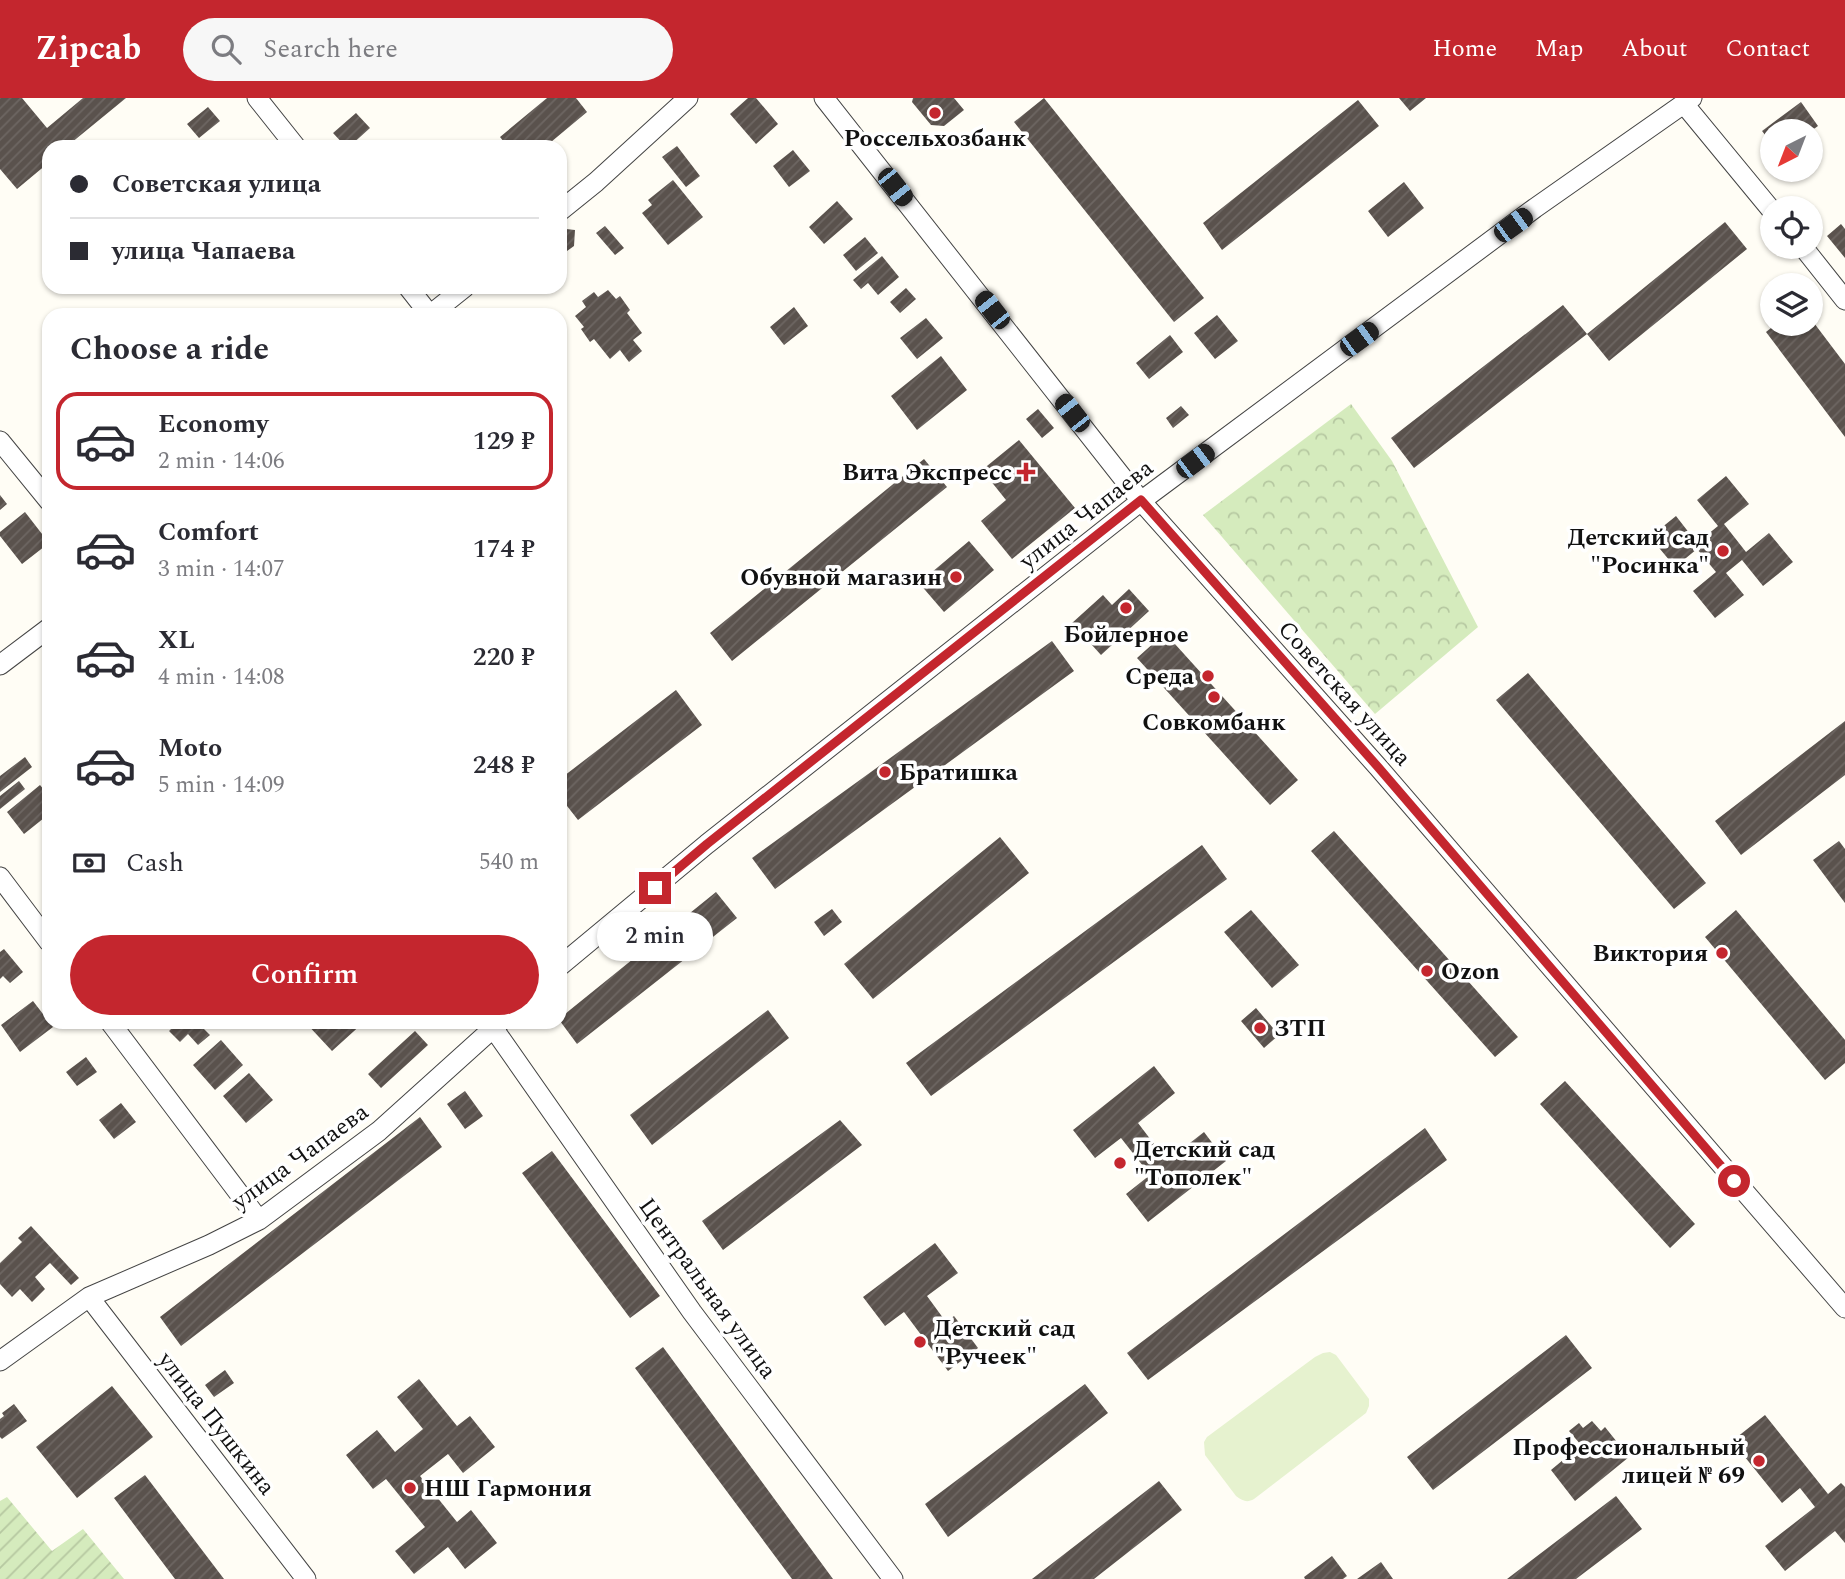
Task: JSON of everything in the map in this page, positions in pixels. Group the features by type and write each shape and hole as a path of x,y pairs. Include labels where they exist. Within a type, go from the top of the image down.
{"street":[{"path":"257,98 290,140"},
{"path":"567,206 596,183 688,98"},
{"name":"Советская улица","path":"824,98 1141,500 1378,767 1845,1308"},
{"path":"1688,101 1706,133 1760,197"},
{"name":"улица Чапаева","path":"567,960 707,844 1141,500 1535,208 1688,101"},
{"path":"1812,259 1845,300"},
{"path":"414,294 424,308"},
{"path":"439,308 456,294"},
{"path":"0,441 42,492"},
{"path":"0,665 42,633"},
{"path":"0,877 42,933"},
{"path":"115,1029 259,1220"},
{"name":"улица Чапаева","path":"0,1361 89,1297 209,1245 259,1220 379,1131 489,1029"},
{"name":"Центральная улица","path":"497,1029 692,1312 892,1579"},
{"name":"улица Пушкина","path":"89,1297 306,1579"}],"green space":[{"path":"1351,404 1392,461 1478,627 1375,714 1203,515"},
{"path":"1330,1352 1336,1355 1369,1399 1366,1413 1254,1499 1247,1501 1236,1496 1205,1455 1204,1442 1207,1437 1315,1357"},
{"path":"7,1497 52,1551 83,1529 124,1579 0,1579 0,1501"}],"building":[{"path":"0,98 22,98 47,128 83,98 126,98 75,140 42,140 42,168 17,189 0,169"},
{"path":"547,98 576,98 587,112 553,140 502,140 500,137"},
{"path":"748,98 756,98 778,124 756,144 730,114"},
{"path":"913,98 954,98 964,110 944,126 931,125 912,102"},
{"path":"1044,98 1204,298 1174,322 1014,122"},
{"path":"1399,98 1426,98 1410,111"},
{"path":"1358,100 1379,126 1222,250 1203,223"},
{"path":"1801,102 1813,119 1778,119"},
{"path":"208,107 220,121 199,138 187,124"},
{"path":"356,113 370,128 357,140 340,140 333,133"},
{"path":"677,146 700,176 686,187 662,157"},
{"path":"793,150 810,171 789,187 773,166"},
{"path":"673,180 703,217 668,245 642,213 652,205 648,200"},
{"path":"1404,182 1424,208 1388,237 1368,211"},
{"path":"837,201 853,219 824,244 809,227"},
{"path":"1725,222 1747,249 1609,361 1587,334"},
{"path":"1841,224 1845,229 1845,258 1827,236"},
{"path":"605,226 624,248 615,255 596,233"},
{"path":"567,229 575,230 574,246 567,251"},
{"path":"865,237 878,253 856,271 843,255"},
{"path":"882,256 899,277 878,295 868,283 861,289 853,280"},
{"path":"906,288 916,299 900,313 890,302"},
{"path":"608,290 616,299 620,296 630,310 627,313 642,333 633,340 642,351 629,362 620,350 610,359 594,339 590,342 581,329 584,327 575,316 586,307 582,301 594,292 598,297"},
{"path":"1563,305 1587,334 1414,468 1391,438"},
{"path":"794,307 808,326 784,345 770,327"},
{"path":"1217,315 1238,341 1215,359 1194,333"},
{"path":"926,318 943,338 917,359 900,338"},
{"path":"1170,335 1183,352 1149,379 1136,363"},
{"path":"1823,335 1845,364 1845,437 1769,336"},
{"path":"941,356 967,390 917,430 891,396"},
{"path":"1181,406 1189,415 1173,428 1166,418"},
{"path":"1038,409 1054,428 1042,438 1026,419"},
{"path":"1019,440 1075,508 1012,559 981,521 1006,500 982,470"},
{"path":"924,459 947,487 732,661 710,633"},
{"path":"1726,476 1749,504 1724,524 1746,552 1769,533 1793,562 1763,586 1742,560 1726,573 1744,595 1715,618 1693,591 1716,572 1697,549 1675,567 1650,537 1676,516 1697,543 1718,526 1697,500"},
{"path":"0,495 7,504 0,510"},
{"path":"25,512 42,534 42,548 22,564 0,536 0,532"},
{"name":"Обувной магазин","path":"969,541 994,570 944,612 919,583"},
{"path":"1129,589 1149,611 1101,655 1072,623 1103,595 1112,605"},
{"path":"1165,633 1298,780 1270,805 1137,658"},
{"path":"1052,641 1074,671 775,889 752,858"},
{"path":"1528,673 1706,883 1674,909 1496,700"},
{"path":"676,690 702,725 578,820 567,806 567,774"},
{"path":"1845,721 1845,775 1741,855 1715,821"},
{"path":"25,757 32,767 0,792 0,776"},
{"path":"19,781 25,789 0,809 0,796"},
{"path":"40,785 42,787 42,820 24,834 7,812"},
{"path":"1334,831 1518,1037 1495,1057 1311,851"},
{"path":"1000,837 1029,873 873,999 844,964"},
{"path":"1839,841 1845,849 1845,903 1813,860"},
{"path":"1202,845 1227,879 931,1096 906,1063"},
{"path":"716,892 737,918 577,1044 566,1029 567,1012"},
{"path":"832,909 842,922 824,936 814,922"},
{"path":"1251,910 1299,965 1272,988 1224,932"},
{"path":"1736,910 1845,1040 1845,1063 1825,1080 1705,937"},
{"path":"4,949 23,972 10,983 3,976 0,979 0,952"},
{"path":"33,1001 42,1013 42,1029 50,1029 20,1052 1,1025"},
{"name":"ЗТП","path":"1256,1008 1279,1035 1264,1048 1241,1021"},
{"path":"768,1010 789,1038 652,1145 630,1115"},
{"path":"204,1029 210,1035 198,1045 188,1034 180,1042 169,1031"},
{"path":"312,1029 356,1029 332,1051"},
{"path":"415,1031 428,1045 381,1088 368,1074"},
{"path":"221,1040 243,1065 215,1090 193,1065"},
{"path":"86,1057 97,1072 77,1086 66,1072"},
{"path":"1154,1066 1175,1093 1138,1123 1167,1161 1204,1132 1226,1161 1148,1222 1126,1194 1150,1175 1121,1138 1095,1158 1073,1130"},
{"path":"249,1073 273,1100 246,1123 223,1096"},
{"path":"1565,1081 1695,1224 1670,1248 1540,1104"},
{"path":"465,1091 483,1116 465,1129 447,1104"},
{"path":"121,1103 136,1122 114,1139 99,1120"},
{"path":"420,1117 442,1147 181,1346 160,1317"},
{"path":"840,1120 862,1145 723,1250 702,1221"},
{"path":"1425,1128 1447,1160 1148,1380 1127,1353"},
{"path":"552,1151 660,1296 630,1318 522,1173"},
{"path":"31,1226 79,1278 71,1285 50,1263 35,1277 45,1289 32,1302 20,1289 12,1297 0,1284 0,1263 22,1242 18,1238"},
{"path":"935,1243 958,1273 927,1296 946,1322 954,1316 978,1348 948,1371 904,1312 885,1326 863,1297"},
{"path":"1566,1335 1592,1368 1433,1490 1407,1457"},
{"path":"663,1347 833,1579 792,1579 635,1368"},
{"path":"225,1370 234,1383 214,1397 205,1385"},
{"path":"419,1379 457,1426 470,1416 495,1447 463,1473 448,1454 420,1476 457,1522 471,1510 497,1543 465,1569 448,1547 414,1574 395,1551 425,1527 386,1479 373,1489 346,1455 377,1430 395,1452 423,1429 397,1397"},
{"path":"1085,1384 1108,1413 948,1537 925,1504"},
{"path":"112,1386 153,1437 77,1498 36,1447"},
{"path":"14,1404 27,1421 2,1439 2,1413"},
{"path":"1765,1415 1828,1494 1841,1483 1845,1487 1845,1543 1835,1531 1785,1571 1765,1546 1815,1507 1800,1488 1782,1503 1732,1441"},
{"path":"1592,1421 1601,1431 1605,1427 1629,1457 1575,1501 1551,1470 1581,1445 1569,1431 1579,1423 1583,1428"},
{"path":"145,1475 224,1579 175,1579 114,1498"},
{"path":"1159,1481 1182,1510 1094,1579 1032,1579"},
{"path":"1616,1496 1642,1529 1576,1579 1507,1579"},
{"path":"1332,1556 1347,1576 1343,1579 1305,1579 1304,1577"},
{"path":"1381,1562 1393,1579 1357,1579"}],"place":[{"name":"Россельхозбанк","path":"935,113"},
{"name":"Вита Экспресс","path":"1026,472"},
{"name":"Детский сад \"Росинка\"","path":"1723,551"},
{"name":"Обувной магазин","path":"956,577"},
{"name":"Бойлерное","path":"1126,608"},
{"name":"Среда","path":"1208,676"},
{"name":"Совкомбанк","path":"1214,697"},
{"name":"Братишка","path":"885,772"},
{"name":"Виктория","path":"1722,953"},
{"name":"Ozon","path":"1427,971"},
{"name":"ЗТП","path":"1260,1028"},
{"name":"Детский сад \"Тополек\"","path":"1120,1163"},
{"name":"Детский сад \"Ручеек\"","path":"920,1342"},
{"name":"Профессиональный лицей № 69","path":"1759,1461"},
{"name":"НШ Гармония","path":"410,1488"}],"route":[{"path":"655,888 1141,500 1378,767 1734,1181"}]}
